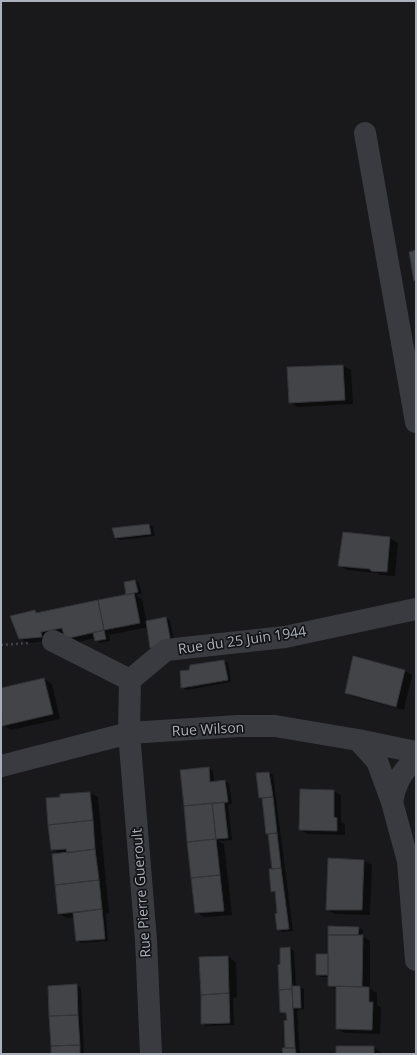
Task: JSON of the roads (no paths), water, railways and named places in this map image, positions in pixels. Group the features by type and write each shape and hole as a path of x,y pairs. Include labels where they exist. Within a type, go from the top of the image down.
{"street":[{"path":"365,133 416,422"},
{"name":"Rue du 25 Juin 1944","path":"130,680 166,650 286,637 416,610"},
{"path":"53,641 130,680 129,733"},
{"name":"Rue Wilson","path":"1,766 129,733 239,726 275,726 358,740 416,752"},
{"name":"Rue Pierre Gueroult","path":"129,733 146,940 151,1054"},
{"path":"358,740 377,762 392,802 408,861 416,960"},
{"path":"392,802 394,789 402,773 416,760"}]}
